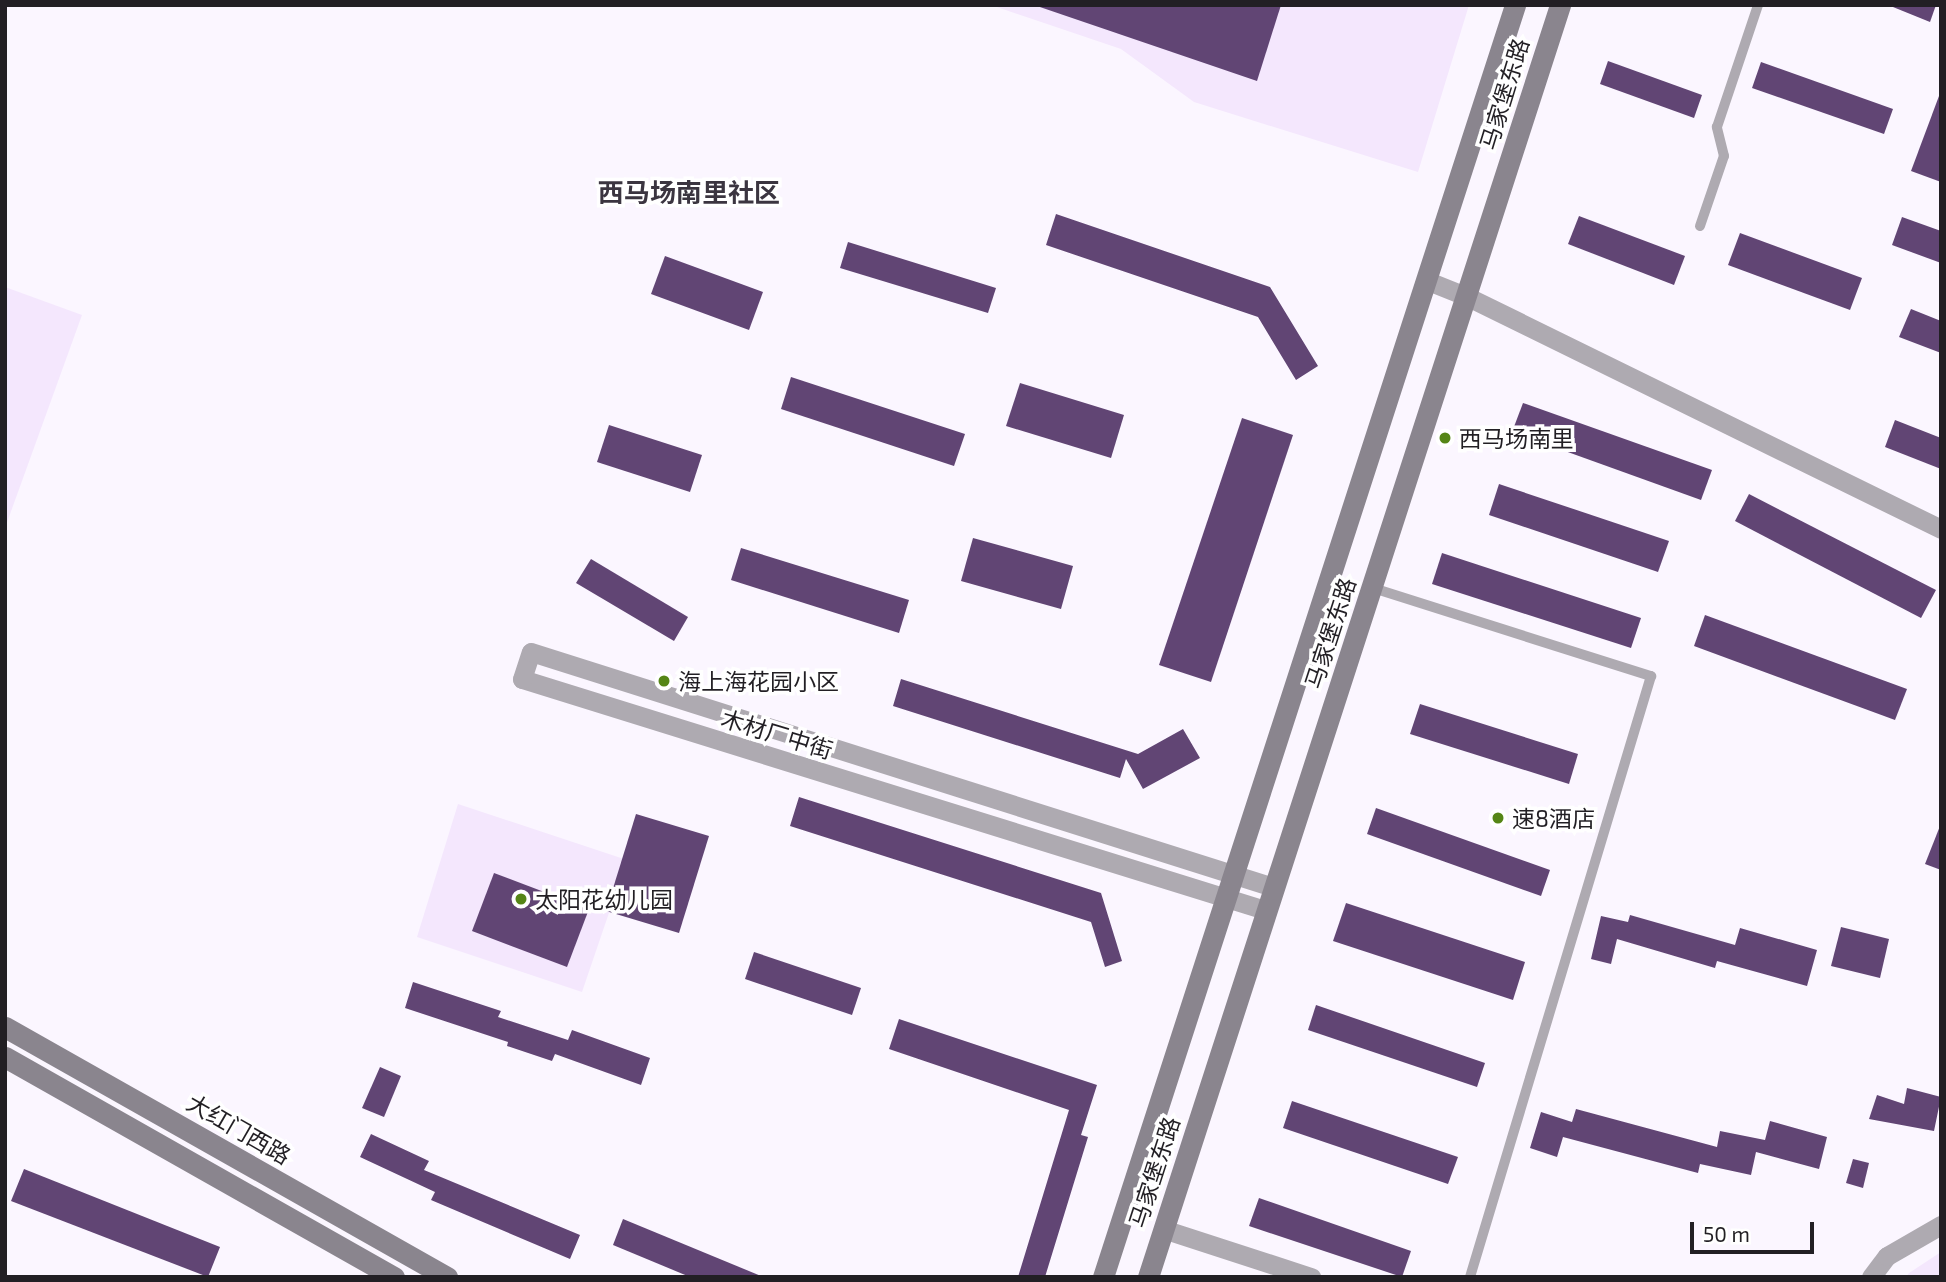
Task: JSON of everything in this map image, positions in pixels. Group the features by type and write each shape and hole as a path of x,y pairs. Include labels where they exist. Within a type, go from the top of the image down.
{"main road":[{"name":"马家堡东路","path":"1104,1277 1515,5"},
{"name":"马家堡东路","path":"1148,1277 1265,910 1468,297 1560,5"},
{"name":"大红门西路","path":"5,1027 447,1277"},
{"path":"5,1057 394,1277"}],"street":[{"path":"1428,281 1468,297 1941,529"},
{"name":"木材厂中街","path":"1227,899 522,679 531,652 657,695 1273,887"},
{"path":"1227,899 1265,910"},
{"path":"1871,1277 1886,1256 1941,1224"},
{"path":"1163,1229 1311,1277"}],"lane":[{"path":"1700,226 1724,156 1717,127 1758,5"},
{"path":"1373,589 1651,676 1470,1277"}],"shaded area":[{"path":"991,5 1469,5 1418,172 1194,102 1121,49"},
{"path":"5,287 82,315 5,528"},
{"name":"太阳花幼儿园","path":"458,804 627,860 582,992 417,937"},
{"path":"1941,1252 1941,1277 1906,1277 1909,1273"}],"building":[{"path":"1034,5 1281,5 1257,81"},
{"path":"1888,5 1936,5 1930,22"},
{"path":"1608,61 1702,95 1694,118 1600,84"},
{"path":"1761,62 1893,109 1884,134 1752,88"},
{"path":"1939,96 1941,97 1941,182 1911,171"},
{"path":"1056,214 1270,287 1318,366 1296,380 1258,317 1046,245"},
{"path":"1579,216 1685,256 1674,285 1568,244"},
{"path":"1902,217 1941,231 1941,263 1892,245"},
{"path":"1740,233 1862,278 1850,310 1728,265"},
{"path":"848,242 996,288 988,313 840,268"},
{"path":"665,256 763,292 749,330 651,294"},
{"path":"1911,309 1941,321 1941,353 1899,337"},
{"path":"791,377 965,434 954,466 781,409"},
{"path":"1020,383 1124,415 1111,458 1006,426"},
{"path":"1523,403 1712,470 1701,500 1512,432"},
{"path":"1242,418 1293,435 1211,682 1159,665"},
{"path":"1895,420 1941,438 1941,469 1885,447"},
{"path":"609,425 702,455 690,492 597,462"},
{"path":"1499,484 1669,541 1658,572 1489,515"},
{"path":"1749,494 1936,590 1921,618 1735,521"},
{"path":"973,538 1073,566 1061,609 961,581"},
{"path":"741,548 909,600 899,633 731,580"},
{"path":"1442,553 1641,618 1631,648 1432,584"},
{"path":"591,559 688,617 674,641 576,583"},
{"path":"1705,615 1907,689 1895,720 1694,646"},
{"path":"901,679 1138,754 1183,729 1200,758 1143,789 1126,759 1120,778 893,706"},
{"path":"1420,704 1578,754 1569,784 1410,734"},
{"path":"799,797 1101,893 1122,961 1105,967 1091,922 790,826"},
{"path":"1376,808 1550,870 1541,896 1367,834"},
{"path":"636,814 709,836 679,933 606,911"},
{"path":"1941,826 1941,870 1925,864"},
{"path":"494,873 589,909 567,967 472,931"},
{"path":"1346,903 1525,962 1513,1000 1333,941"},
{"path":"1630,915 1735,945 1740,928 1817,950 1807,986 1717,961 1715,968 1617,939 1611,964 1591,959 1601,916 1628,922"},
{"path":"1841,927 1889,939 1880,978 1831,966"},
{"path":"754,952 861,988 852,1015 745,979"},
{"path":"413,982 501,1011 498,1017 568,1040 572,1030 650,1058 641,1085 555,1054 552,1061 507,1046 508,1042 405,1008"},
{"path":"1316,1005 1485,1063 1477,1087 1308,1030"},
{"path":"899,1019 1097,1085 1081,1135 1088,1137 1045,1277 1018,1277 1069,1110 889,1049"},
{"path":"380,1067 401,1076 384,1117 362,1108"},
{"path":"1907,1088 1941,1097 1934,1131 1869,1119 1877,1095 1904,1104"},
{"path":"1292,1101 1458,1157 1448,1184 1283,1128"},
{"path":"1576,1109 1717,1147 1720,1131 1765,1140 1770,1121 1827,1137 1819,1169 1756,1152 1751,1175 1700,1164 1698,1173 1563,1137 1557,1157 1530,1148 1541,1112 1572,1122"},
{"path":"371,1134 429,1161 424,1170 580,1235 570,1259 431,1200 435,1192 360,1157"},
{"path":"1853,1159 1869,1163 1863,1188 1846,1183"},
{"path":"24,1169 220,1247 208,1277 11,1201"},
{"path":"1259,1198 1411,1251 1402,1277 1249,1226"},
{"path":"623,1219 761,1277 690,1277 613,1245"}],"place":[{"name":"西马场南里","path":"1445,438"},
{"name":"海上海花园小区","path":"664,681"},
{"name":"速8酒店","path":"1498,818"},
{"name":"太阳花幼儿园","path":"521,899"}],"district":[{"name":"西马场南里社区","path":"689,192"}]}
